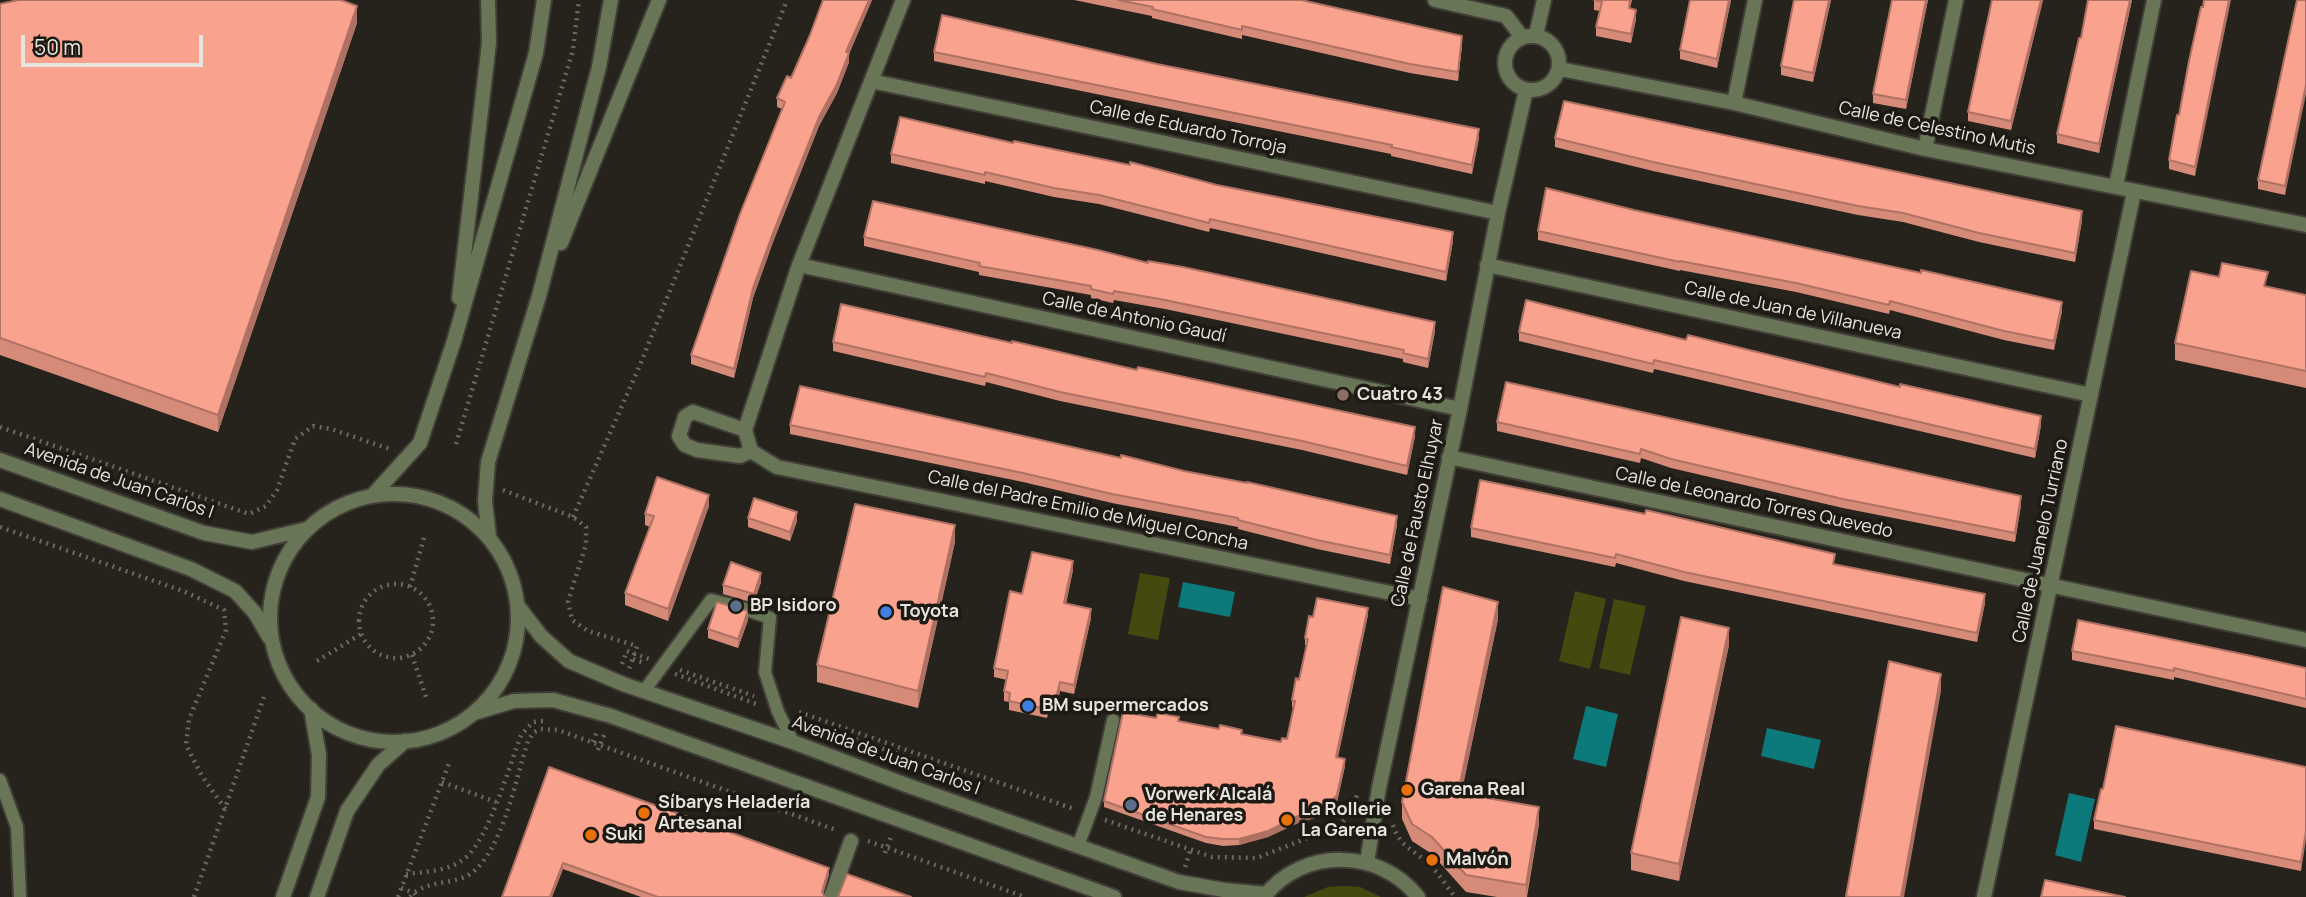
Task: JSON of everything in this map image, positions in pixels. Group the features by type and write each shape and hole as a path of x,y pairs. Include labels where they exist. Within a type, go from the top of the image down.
{"street":[{"path":"454,341 489,43 488,0"},
{"path":"372,496 420,443 454,341 536,53 544,0"},
{"path":"489,537 485,501 488,462 540,296 599,67 611,0"},
{"path":"540,296 659,0"},
{"path":"745,430 694,412 685,417 679,436 685,445 697,450 740,456 751,451 745,430 799,265 903,0"},
{"path":"1435,0 1506,16 1529,36 1550,41 1559,54 1560,69 1552,82 1539,90 1526,90 1515,85 1507,74 1505,61 1509,48 1529,36 1544,0"},
{"path":"1734,103 1755,0"},
{"path":"1925,149 1956,0"},
{"path":"2116,186 2154,0"},
{"name":"Calle de Celestino Mutis","path":"1560,69 1734,103 1925,149 2306,225"},
{"name":"Calle de Eduardo Torroja","path":"871,81 1498,213"},
{"name":"Calle de Fausto Elhuyar","path":"1367,862 1487,265 1526,90"},
{"name":"Calle de Juanelo Turriano","path":"1984,897 2134,192"},
{"name":"Calle de Antonio Gaudí","path":"799,265 1460,409"},
{"name":"Calle de Juan de Villanueva","path":"1487,265 2091,395"},
{"name":"Calle del Padre Emilio de Miguel Concha","path":"751,451 777,467 1420,599"},
{"name":"Calle de Leonardo Torres Quevedo","path":"1449,457 2306,640"},
{"name":"Avenida de Juan Carlos I","path":"0,460 204,533 252,541 307,529"},
{"path":"393,494 415,495 436,501 473,522 489,537 509,570 518,606 518,626 509,665 488,699 474,713 442,733 405,741 379,741 354,735 331,724 311,709 286,679 273,642 270,620 272,598 275,582 292,547 307,529 339,507 372,496 393,494"},
{"path":"0,499 191,569 235,591 255,613 273,642"},
{"name":"Avenida de Juan Carlos I","path":"518,606 541,636 569,661 616,681 1179,882 1265,895"},
{"path":"474,713 514,701 553,700 604,714 1114,897"},
{"path":"283,897 318,797 318,755 311,709"},
{"path":"317,897 347,811 378,765 405,741"},
{"path":"831,897 853,838"},
{"path":"1265,895 1287,875 1312,863 1339,859 1367,862 1391,872 1418,897"}],"lane":[{"path":"644,691 711,600 736,606 770,618 765,672 775,704 793,742"},
{"path":"1078,846 1096,797 1113,720"},
{"path":"0,780 17,827 20,897"}],"path":[{"path":"456,444 573,50 579,0"},
{"path":"573,517 645,352 787,0"},
{"path":"0,427 249,514 267,506 277,490 295,439 313,426 331,429 390,449"},
{"path":"503,490 573,517 586,527 586,545 568,601 572,620 588,631 637,646"},
{"path":"0,527 183,591 224,610 226,629 189,719 186,745 202,776 226,810"},
{"path":"410,587 425,534"},
{"path":"398,584 410,587 421,593 428,602 433,626 429,638 422,648 400,658 377,653 367,645 361,635 358,622 360,610 374,590 398,584"},
{"path":"317,661 361,635"},
{"path":"616,681 627,651 1212,857 1257,858 1340,825 1351,812 1357,793 1378,797"},
{"path":"412,654 427,701"},
{"path":"194,897 265,694"},
{"path":"593,742 604,714"},
{"path":"407,874 440,870 464,860 481,841 521,735 533,722 545,721"},
{"path":"401,888 414,896 427,885 445,883 469,874 486,858 498,837 527,741 533,733 549,728 1025,897"},
{"path":"583,730 603,738"},
{"path":"398,897 450,761"},
{"path":"442,782 496,802"},
{"path":"1392,820 1396,836 1407,848 1432,866 1455,897"}],"green space":[{"path":"1140,573 1170,578 1158,640 1128,634"},
{"path":"1575,591 1606,599 1590,669 1559,661"},
{"path":"1614,599 1646,606 1630,675 1599,668"},
{"path":"1328,887 1360,887 1381,897 1304,897"}],"water":[{"path":"1183,582 1235,592 1230,617 1178,607"},
{"path":"1586,706 1618,714 1606,767 1573,759"},
{"path":"1767,728 1821,740 1814,769 1761,756"},
{"path":"2069,793 2095,799 2081,862 2055,855"}],"building":[{"path":"18,0 341,0 357,6 218,415 0,338 0,4"},
{"path":"823,0 869,0 846,52 849,53 837,84 819,117 773,233 753,288 734,369 691,355 740,214 785,102 777,98 787,76 791,78"},
{"path":"1118,0 1301,0 1462,36 1458,72 1410,64 1242,26 1242,30"},
{"path":"1594,0 1630,0 1629,8 1636,10 1631,34 1596,27 1602,2"},
{"path":"1690,0 1729,0 1717,59 1680,50"},
{"path":"1794,0 1829,0 1813,73 1781,66"},
{"path":"1892,0 1926,0 1906,100 1873,94"},
{"path":"1992,0 2041,0 2011,121 1968,112"},
{"path":"2088,0 2130,0 2099,144 2057,134"},
{"path":"2204,0 2229,0 2195,167 2169,160"},
{"path":"2297,0 2306,0 2306,85 2285,186 2258,180"},
{"path":"942,15 1157,64 1479,129 1472,165 1391,147 1392,145 934,52"},
{"path":"1564,101 2082,211 2075,253 1979,233 1903,213 1858,206 1653,162 1555,138"},
{"path":"900,117 1013,143 1014,141 1130,165 1130,162 1217,185 1453,232 1446,272 1210,219 1209,223 1099,195 985,172 985,175 891,154"},
{"path":"1546,188 1634,210 2062,302 2054,341 2004,331 1890,301 1889,305 1796,283 1680,262 1538,231"},
{"path":"873,201 1148,263 1183,267 1435,322 1428,359 1403,353 1404,350 1165,300 1114,291 1113,294 1091,289 1091,286 979,266 980,263 864,237"},
{"path":"2222,263 2268,272 2264,286 2306,295 2306,371 2175,343 2191,271 2219,277"},
{"path":"1526,300 1686,340 1688,335 1900,387 1900,384 2041,416 2035,449 1654,360 1653,364 1519,332"},
{"path":"841,304 1137,370 1138,367 1415,427 1407,466 1302,441 1060,392 986,373 985,377 833,342"},
{"path":"1506,382 2021,496 2015,533 1843,499 1671,459 1641,449 1640,454 1497,422"},
{"path":"800,386 1397,516 1390,555 1317,540 1238,518 1112,494 790,425"},
{"path":"657,477 709,495 668,609 625,593 654,516 645,514"},
{"path":"1480,480 1645,514 1646,510 1835,554 1833,564 1985,594 1977,633 1684,572 1616,554 1615,558 1471,528"},
{"path":"754,498 797,512 790,532 748,518"},
{"name":"Toyota","path":"855,504 955,525 918,691 817,665"},
{"path":"1032,552 1073,561 1064,603 1091,609 1074,685 1060,682 1055,703 1049,701 1047,709 1009,701 1010,693 1004,691 1008,671 994,668 1010,591 1022,594"},
{"path":"731,562 761,573 754,594 723,585"},
{"path":"1443,587 1498,602 1458,793 1539,807 1526,885 1466,875 1432,837 1412,824 1402,802"},
{"path":"1317,598 1368,608 1336,757 1345,759 1337,795 1325,808 1298,816 1268,831 1239,839 1223,839 1206,837 1104,801 1123,712 1156,718 1158,713 1179,717 1178,721 1219,729 1220,725 1242,730 1241,734 1281,742 1282,738 1287,739 1295,701 1292,700 1296,678 1299,680 1308,639 1305,638 1309,616 1313,617"},
{"path":"717,602 748,611 738,639 708,629"},
{"path":"1681,617 1729,628 1679,864 1631,853"},
{"path":"2078,620 2306,668 2306,699 2174,668 2174,671 2072,651"},
{"path":"1889,661 1941,674 1901,897 1850,897 1846,896"},
{"path":"2116,726 2306,767 2306,831 2301,862 2094,820"},
{"path":"549,767 829,868 822,892 825,897 658,897 563,863 550,897 502,897"},
{"path":"847,874 911,897 838,897"},
{"path":"2045,880 2125,897 2041,897"}],"place":[{"name":"Cuatro 43","path":"1343,395"},
{"name":"BP Isidoro","path":"736,606"},
{"name":"Toyota","path":"886,612"},
{"name":"BM supermercados","path":"1028,706"},
{"name":"Garena Real","path":"1407,790"},
{"name":"Vorwerk Alcalá de Henares","path":"1131,805"},
{"name":"Síbarys Heladería Artesanal","path":"644,813"},
{"name":"La Rollerie La Garena","path":"1287,820"},
{"name":"Suki","path":"591,835"},
{"name":"Malvón","path":"1432,860"}]}
